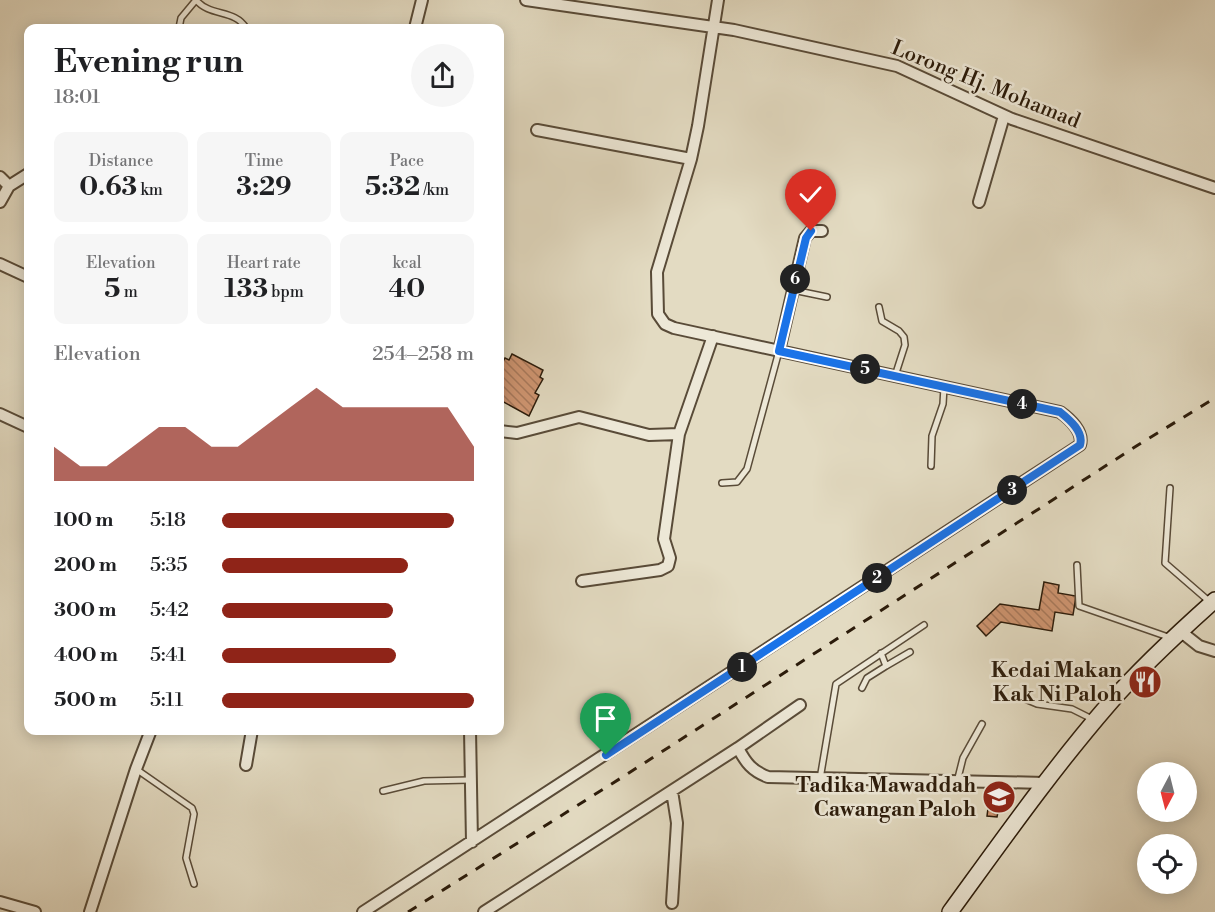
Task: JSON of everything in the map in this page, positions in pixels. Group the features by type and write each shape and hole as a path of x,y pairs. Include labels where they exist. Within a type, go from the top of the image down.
{"main road":[{"path":"950,912 1045,783 1108,704 1176,635 1213,602"}],"street":[{"path":"416,24 422,0"},
{"name":"Lorong Hj. Mohamad","path":"526,0 714,27 897,66 1004,116 1215,188"},
{"path":"363,912 1080,445 1079,432 1060,412 668,326 662,321 657,310 657,272 691,159 718,0"},
{"path":"980,202 1004,116"},
{"path":"537,130 691,159"},
{"path":"0,177 9,186"},
{"path":"0,202 9,186 24,177"},
{"path":"779,351 807,234 815,230 822,231"},
{"path":"0,264 24,275"},
{"path":"582,581 660,570 668,566 670,558 664,539 679,434 713,336"},
{"path":"0,414 24,425"},
{"path":"504,431 517,433 579,417 649,435 679,434"},
{"path":"1176,635 1215,651"},
{"path":"484,912 738,748 800,705"},
{"path":"90,912 135,769 149,735"},
{"path":"246,765 251,735"},
{"path":"470,735 472,842"},
{"path":"738,748 747,764 755,772 768,777 1045,783"},
{"path":"672,791 677,823 672,903"},
{"path":"0,902 35,912"}],"lane":[{"path":"180,24 181,18 196,0 205,8 236,17 242,24"},
{"path":"792,290 827,297"},
{"path":"879,307 882,321 899,331 904,337 895,376"},
{"path":"722,483 736,482 747,470 779,351"},
{"path":"931,466 932,436 944,403 944,387"},
{"path":"1170,488 1166,563 1213,602"},
{"path":"1077,565 1079,606 1176,635"},
{"path":"820,779 836,684 924,626"},
{"path":"862,688 867,678 910,652"},
{"path":"881,653 886,666"},
{"path":"1025,699 1037,704 1072,710 1096,720"},
{"path":"957,782 963,758 982,724"},
{"path":"135,769 192,808 194,814 186,858 194,884"},
{"path":"383,790 424,781 470,780"}],"building":[{"path":"512,354 543,370 540,377 543,379 535,393 539,395 529,416 504,402 504,360 509,360"},
{"path":"1044,582 1059,585 1058,593 1076,596 1073,615 1055,612 1052,631 1001,622 986,636 977,626 1000,604 1039,610"},
{"name":"Tadika Mawaddah Cawangan Paloh","path":"991,785 1010,788 1007,806 1002,805 997,817 987,816"}],"railway":[{"path":"408,912 1215,398"}],"place":[{"name":"Kedai Makan Kak Ni Paloh","path":"1145,682"},
{"name":"Tadika Mawaddah Cawangan Paloh","path":"999,797"}],"route":[{"path":"606,755 1080,445 1079,432 1060,412 779,351 792,290 807,234 811,231"}]}
